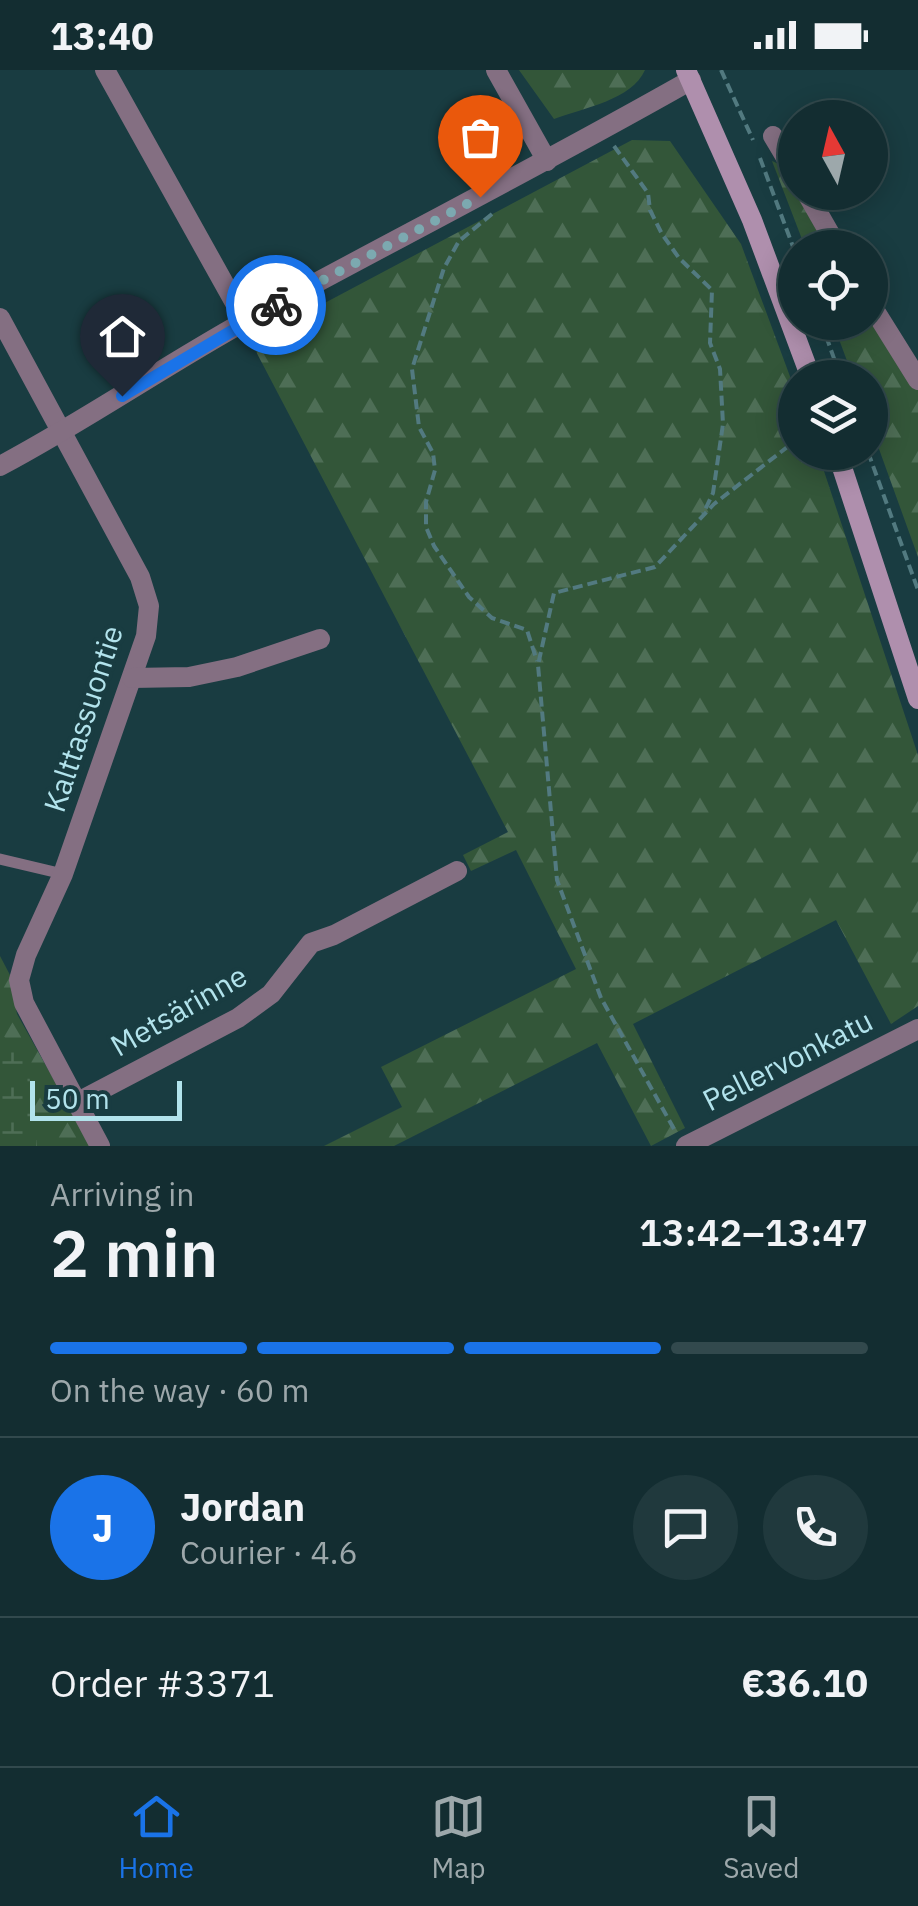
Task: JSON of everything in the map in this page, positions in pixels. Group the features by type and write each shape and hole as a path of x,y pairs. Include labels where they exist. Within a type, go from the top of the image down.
{"main road":[{"path":"688,75 752,220 804,360"},
{"path":"843,470 918,699"}],"street":[{"path":"105,70 245,322"},
{"path":"496,70 547,162"},
{"path":"0,466 61,434 245,322 547,162 688,75"},
{"path":"773,136 778,145"},
{"name":"Kalttassuontie","path":"0,318 140,577 149,606 146,636 132,678 63,874 19,980 24,1004 100,1146"},
{"path":"888,332 918,380"},
{"path":"132,678 189,678 237,667 320,639"},
{"name":"Metsärinne","path":"76,1103 238,1018 272,994 311,943 457,871"},
{"name":"Pellervonkatu","path":"680,1138 918,1030"}],"lane":[{"path":"0,859 63,874"}],"path":[{"path":"721,70 764,164 787,230"},
{"path":"602,130 648,193 650,210 670,246 712,290 710,343 720,369 723,424 713,493 701,518"},
{"path":"504,203 460,241 444,268 412,369 419,427 432,453 435,470 426,502 426,526 434,546 468,596 492,618 527,630 538,665 557,880 601,998 680,1138"},
{"path":"538,665 554,592 655,566 714,504 778,454"},
{"path":"875,470 918,590"}],"green space":[{"path":"519,70 645,70 639,80 618,96 554,119"},
{"path":"632,140 670,141 741,244 784,360 778,360 778,470 824,470 918,755 918,1006 891,1024 836,920 633,1024 685,1128 651,1146 597,1043 394,1146 324,1146 402,1107 381,1067 576,969 516,850 471,871 463,855 508,832 251,342"},
{"path":"791,210 810,210 823,230 798,230"},
{"path":"839,340 888,340 918,390 918,557 887,470 888,360 847,360"},
{"path":"0,956 10,975 17,1014 91,1146 0,1146"},
{"path":"0,1032 28,1063 37,1146 0,1146"}],"way so far":[{"path":"276,305 480,197"}],"route":[{"path":"122,396 276,305"}]}
